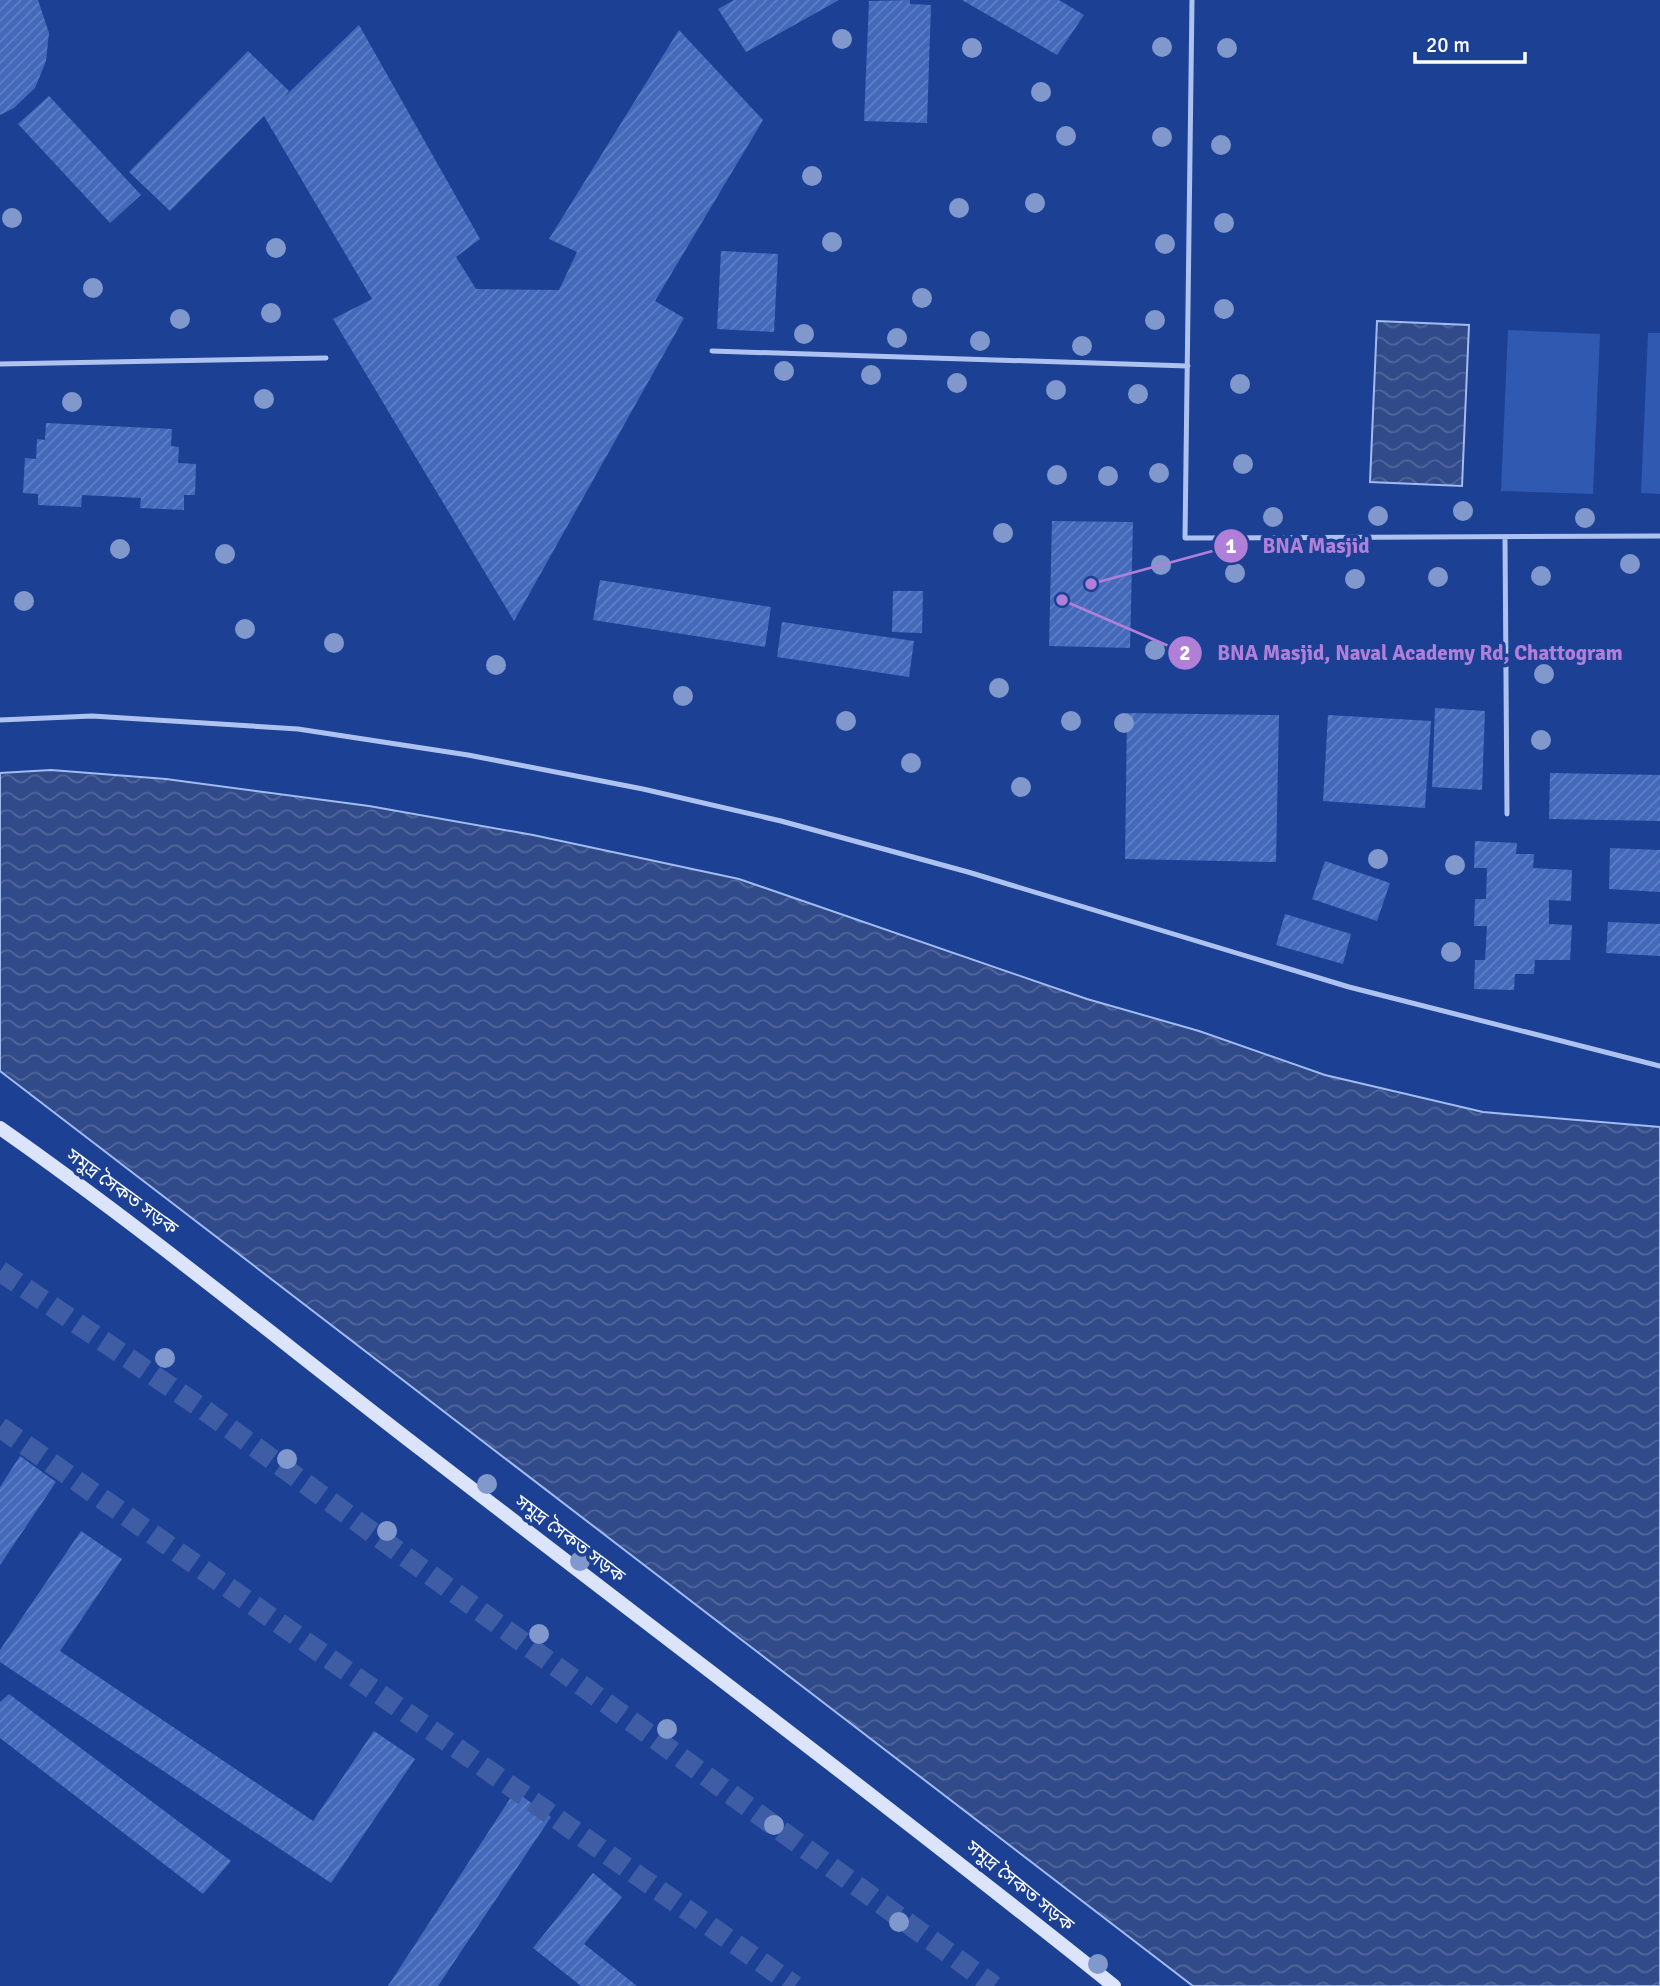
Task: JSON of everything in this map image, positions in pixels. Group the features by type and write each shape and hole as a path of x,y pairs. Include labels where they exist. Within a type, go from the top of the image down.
{"main road":[{"name":"সমুদ্র সৈকত সড়ক","path":"0,1128 177,1256 427,1454 898,1814 1114,1986"}],"lane":[{"path":"1192,0 1185,538 1660,536"},
{"path":"712,351 1188,366"},
{"path":"0,364 326,358"},
{"path":"1505,538 1507,814"},
{"path":"0,720 92,716 298,729 468,755 643,789 781,821 955,869 1349,987 1660,1066"}],"shaded area":[{"path":"1508,330 1600,334 1593,494 1501,491"},
{"path":"1648,333 1660,333 1660,494 1641,493"}],"water":[{"path":"1377,321 1469,325 1462,486 1370,482"},
{"path":"51,770 166,779 369,806 533,835 739,879 1087,999 1199,1031 1325,1075 1483,1112 1660,1127 1660,1986 1193,1986 0,1071 0,773"}],"building":[{"path":"0,0 38,0 49,33 46,61 35,88 14,108 0,115"},
{"path":"734,0 839,0 746,52 718,9"},
{"path":"910,0 910,4 931,5 927,123 864,121 869,1"},
{"path":"962,0 1059,0 1084,15 1057,55"},
{"path":"359,25 480,239 456,257 476,289 559,290 577,252 549,239 679,30 763,120 655,301 684,318 514,621 333,319 372,299 264,116 170,211 129,172 248,51 289,91 284,97"},
{"path":"49,96 141,195 110,223 18,124"},
{"path":"721,251 778,254 774,332 717,329"},
{"path":"46,423 172,429 171,446 179,447 178,463 196,464 195,495 184,495 184,510 140,508 141,498 82,495 81,507 38,505 38,494 23,493 25,458 36,459 37,439 45,440"},
{"path":"1052,521 1133,522 1130,648 1049,646"},
{"path":"600,580 771,607 765,647 593,620"},
{"path":"893,591 923,591 922,633 892,632"},
{"path":"782,622 914,641 909,677 777,657"},
{"path":"1435,708 1485,711 1482,790 1432,787"},
{"path":"1127,713 1279,715 1276,862 1125,859"},
{"path":"1328,715 1431,721 1425,808 1323,801"},
{"path":"1550,773 1660,775 1660,821 1549,819"},
{"path":"1475,841 1517,843 1516,854 1534,854 1533,868 1572,870 1571,901 1549,900 1549,924 1572,925 1570,960 1535,960 1534,974 1515,974 1514,990 1474,989 1475,960 1485,960 1487,926 1474,926 1475,899 1486,899 1487,868 1474,868"},
{"path":"1610,848 1660,850 1660,892 1609,889"},
{"path":"1325,861 1390,883 1377,921 1312,899"},
{"path":"1285,914 1351,934 1343,964 1276,945"},
{"path":"1608,922 1660,924 1660,956 1606,953"},
{"path":"20,1456 56,1482 0,1565 0,1487"},
{"path":"81,1531 122,1559 60,1651 313,1821 374,1731 415,1759 331,1883 0,1662 0,1650"},
{"path":"9,1694 231,1861 203,1894 0,1738 0,1702"},
{"path":"515,1791 551,1817 438,1986 388,1986"},
{"path":"593,1873 622,1897 584,1944 637,1986 581,1986 533,1948"}],"tunnel":[{"path":"0,1271 203,1409 994,1986"},
{"path":"0,1427 795,1986"}],"place":[{"name":"BNA Masjid","path":"1091,584"},
{"name":"BNA Masjid, Naval Academy Rd, Chattogram","path":"1062,600"}]}
